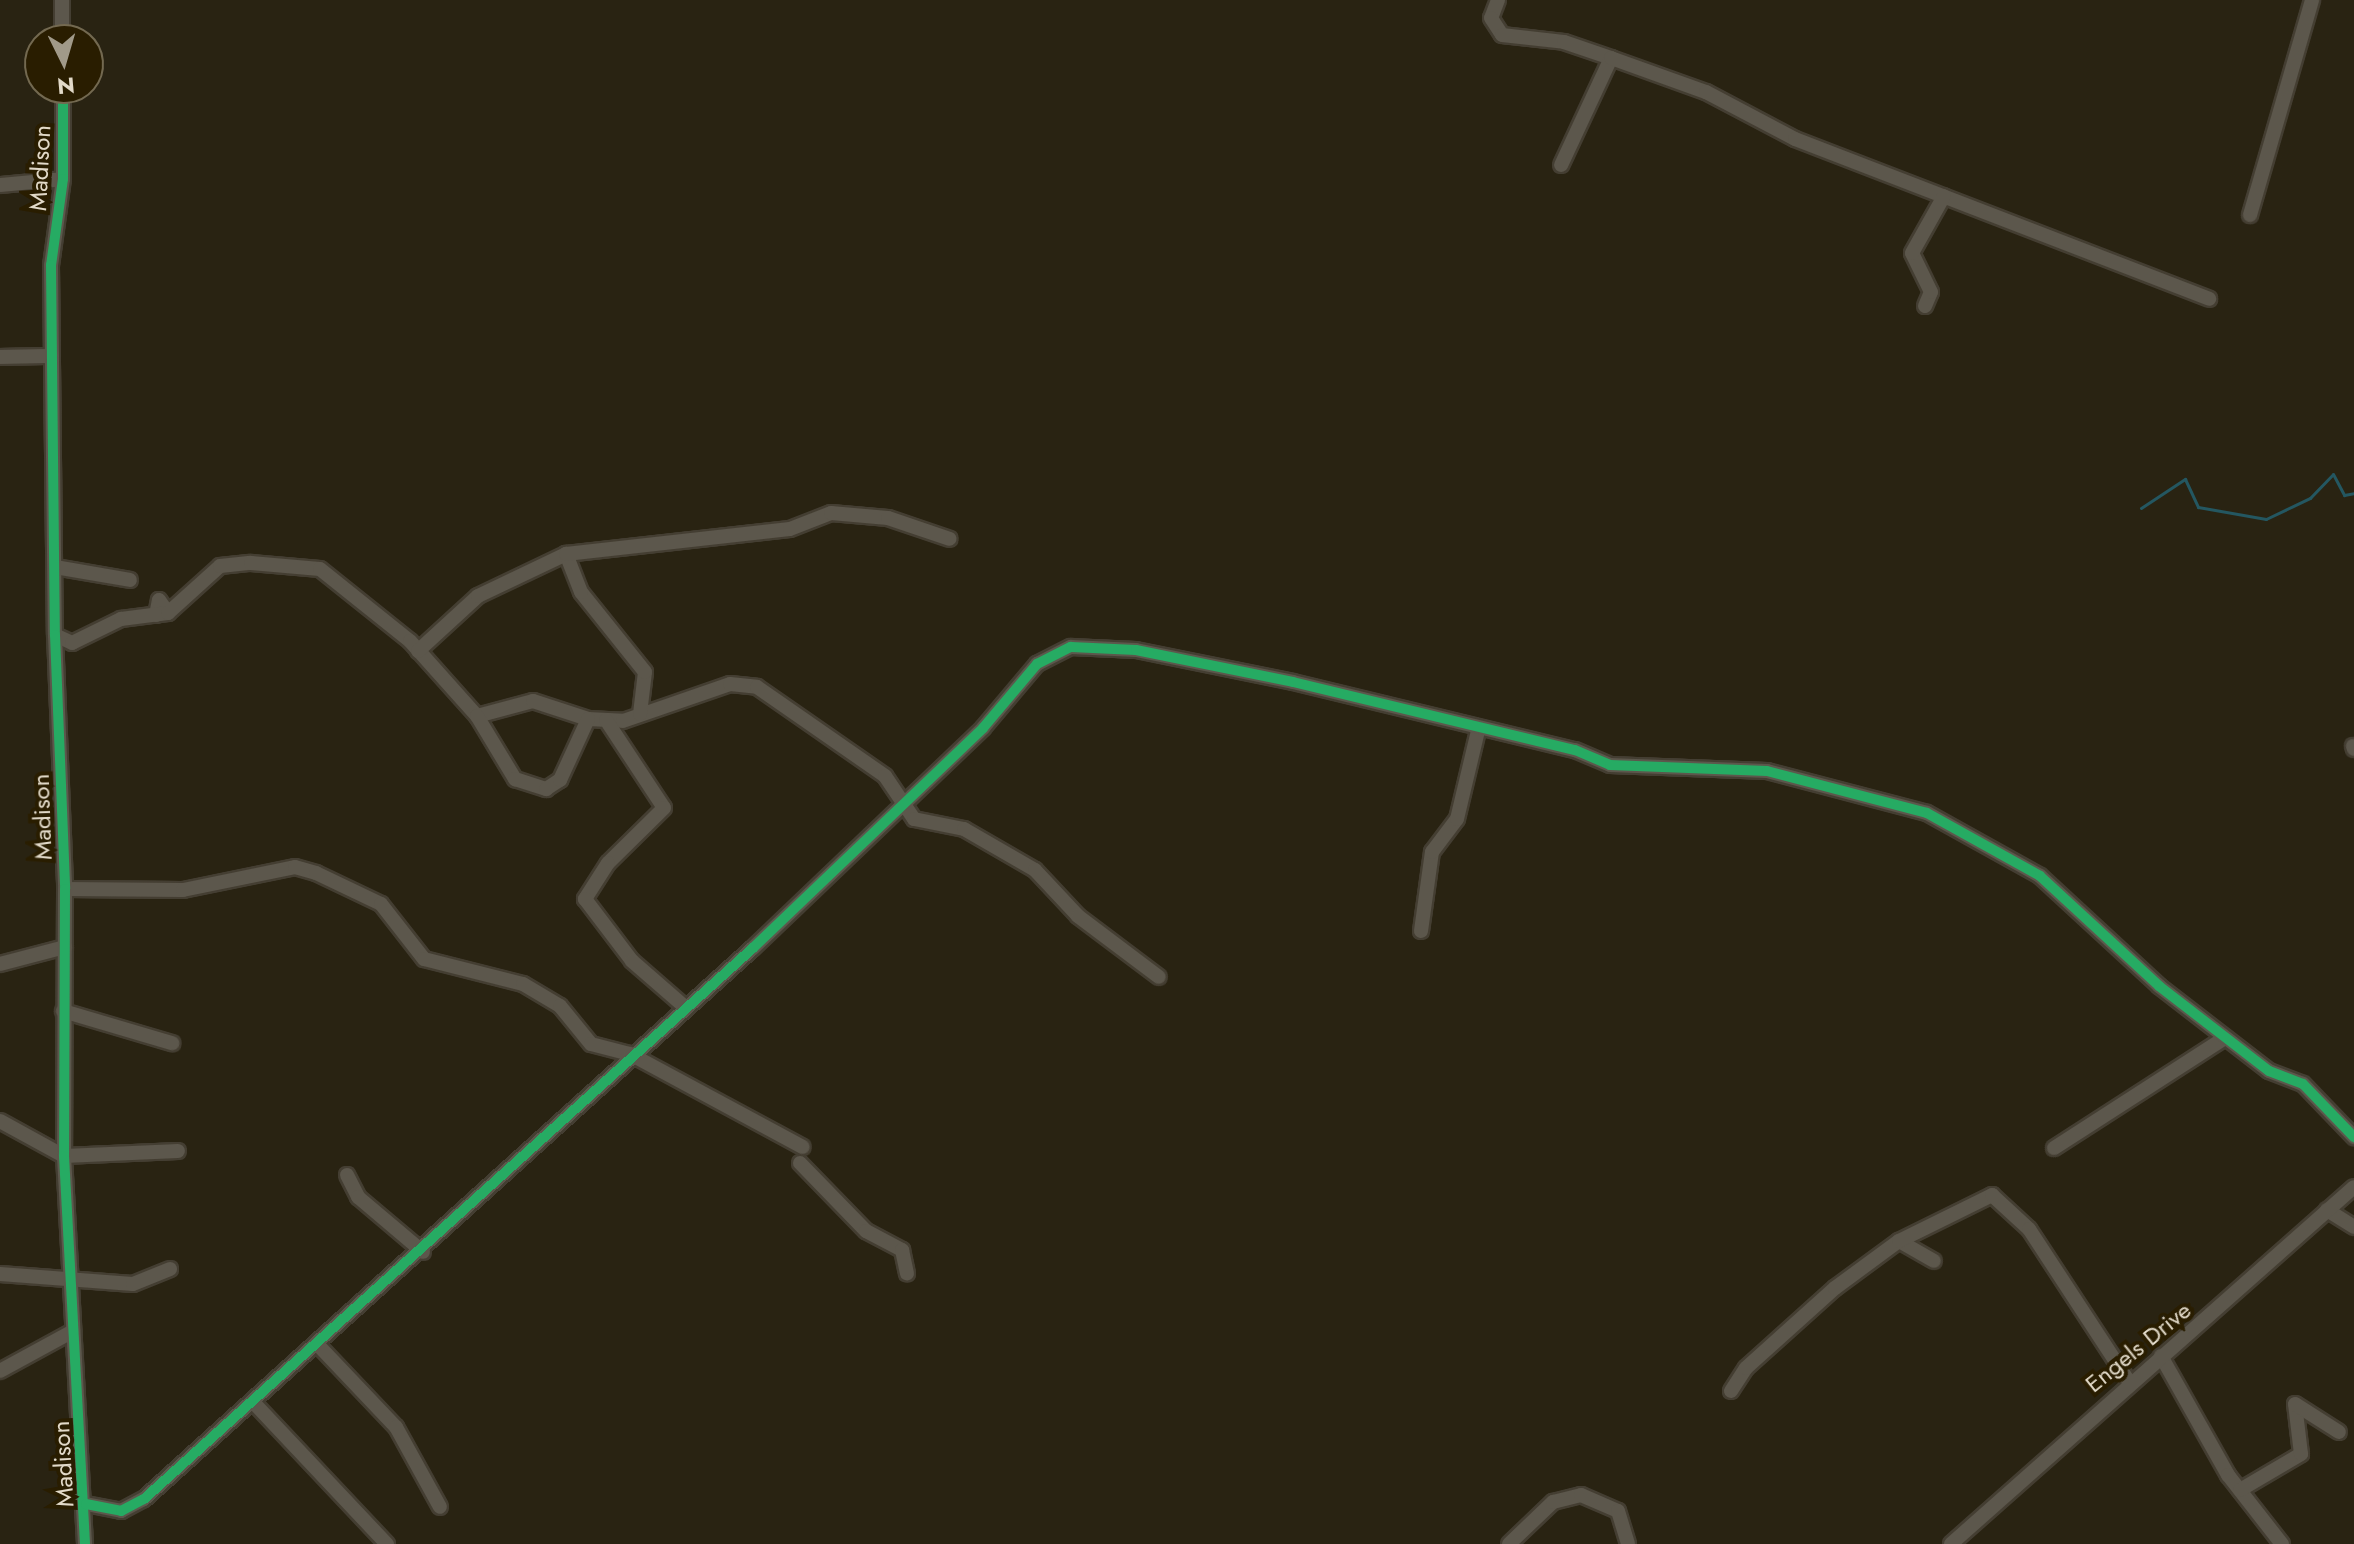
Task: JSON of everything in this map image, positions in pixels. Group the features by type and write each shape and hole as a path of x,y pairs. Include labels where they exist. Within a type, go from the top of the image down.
{"street":[{"path":"62,0 62,24"},
{"path":"1498,0 1491,18 1502,35 1564,42 1706,92 1795,139 2209,299"},
{"path":"2250,215 2312,0"},
{"path":"1561,165 1611,58"},
{"name":"Madison","path":"63,104 63,179 51,265 55,635 65,889 64,1156 86,1504 85,1544"},
{"path":"0,185 63,179"},
{"path":"1925,306 1931,292 1912,253 1944,196"},
{"path":"0,357 52,356"},
{"path":"418,651 478,596 566,554 790,529 831,513 888,518 950,539"},
{"path":"566,554 581,592 645,672 640,714"},
{"path":"55,635 72,643 121,619 162,614 220,566 320,569 418,651 477,716 515,779 546,789 560,780 588,719"},
{"path":"55,567 130,580"},
{"path":"86,1504 121,1511 144,1499 423,1252 630,1054 685,1007 902,800 983,728 1037,664 1071,647 1136,650 1279,679 1478,731 1575,750 1610,765 1767,771 1927,813 2040,876 2225,1038 2269,1071 2303,1084 2354,1137"},
{"path":"477,716 533,701 588,719 606,720 640,714 730,684 757,687 885,776 914,819 964,829 1035,870 1078,916 1159,977"},
{"path":"606,720 664,808 608,863 585,899 632,961 685,1007"},
{"path":"1421,931 1432,852 1457,819 1478,731"},
{"path":"65,889 183,890 295,867 381,904 424,959 523,984 560,1006 591,1044 630,1054 803,1147"},
{"path":"0,964 65,947"},
{"path":"63,1011 172,1043"},
{"path":"2054,1148 2225,1038"},
{"path":"0,1121 64,1156 178,1151"},
{"path":"800,1163 866,1231 902,1250 907,1273"},
{"path":"347,1175 358,1197 423,1252"},
{"name":"Engels Drive","path":"1951,1544 2129,1382 2354,1187"},
{"path":"1731,1391 1746,1368 1835,1288 1899,1241 1992,1195 2029,1229 2129,1382"},
{"path":"2327,1210 2354,1227"},
{"path":"1899,1241 1934,1261"},
{"path":"0,1274 72,1276 133,1284 170,1269"},
{"path":"0,1371 73,1331"},
{"path":"319,1346 396,1427 440,1507"},
{"path":"2161,1356 2240,1490 2282,1544"},
{"path":"254,1403 387,1544"},
{"path":"2240,1490 2301,1454 2295,1404 2339,1432"},
{"path":"1513,1542 1553,1502 1581,1495 1618,1511 1628,1544"}],"waterway":[{"path":"2141,508 2185,479 2198,507 2266,519 2310,498 2333,474 2344,495 2354,493"}],"cycle path":[{"path":"63,104 63,179 51,265 55,635 65,889 64,1156 85,1544"},
{"path":"86,1504 121,1511 144,1499 753,948 983,728 1037,664 1071,647 1136,650 1293,682 1575,750 1610,765 1767,771 1927,813 2040,876 2159,986 2269,1071 2303,1084 2354,1137"}]}
